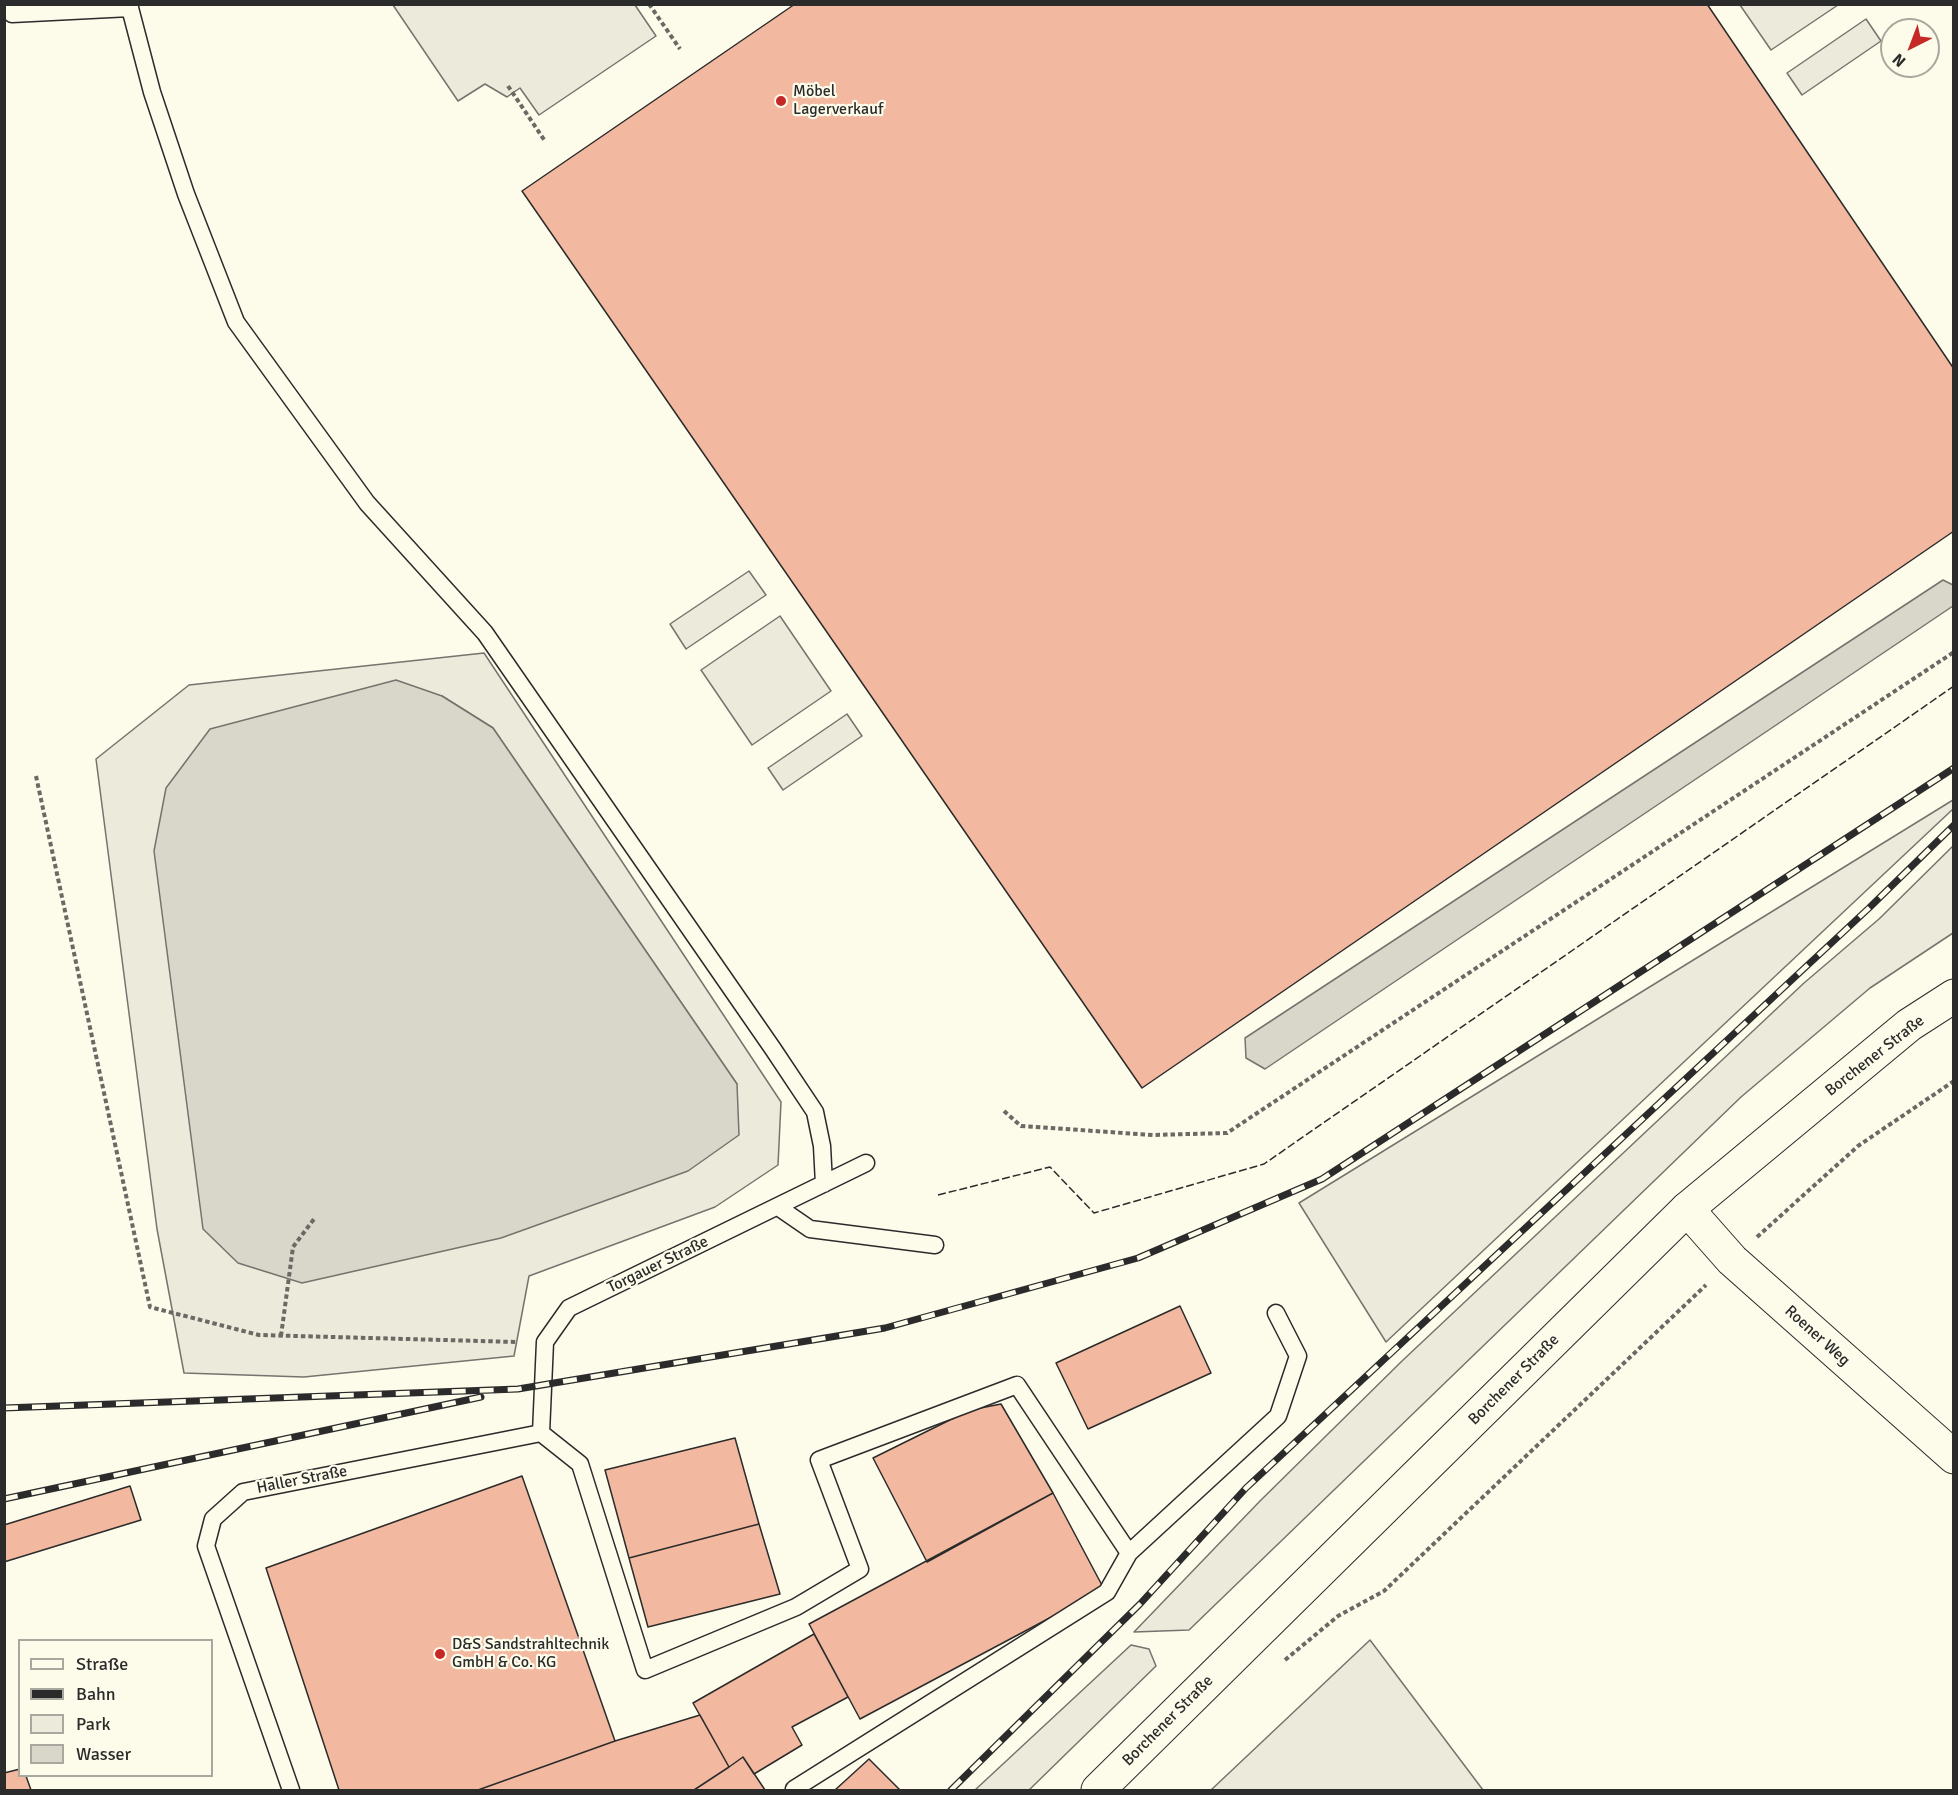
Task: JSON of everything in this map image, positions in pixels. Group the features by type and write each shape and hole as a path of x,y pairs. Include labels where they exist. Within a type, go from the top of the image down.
{"main road":[{"name":"Borchener Straße","path":"1098,1791 1687,1209 1909,1025 1953,996"},
{"name":"Roener Weg","path":"1687,1209 1732,1260 1953,1457"}],"lane":[{"path":"11,4 12,14 130,6 152,92 186,194 236,322 367,503 485,633 773,1049 815,1113 822,1146 824,1184"},
{"name":"Torgauer Straße","path":"545,1342 569,1308 866,1163"},
{"path":"778,1207 810,1229 935,1245"},
{"path":"794,1789 1107,1592 1129,1553 1278,1416 1298,1356 1276,1313"},
{"path":"545,1342 541,1432 580,1464 645,1670 796,1607 860,1569 819,1460 1017,1385 1129,1553"},
{"name":"Haller Straße","path":"291,1791 206,1546 213,1519 243,1492 541,1432"}],"path":[{"path":"649,4 680,49"},
{"path":"508,86 545,141"},
{"path":"1004,1111 1021,1126 1153,1135 1227,1133 1953,652"},
{"path":"36,776 150,1307 259,1335 545,1342"},
{"path":"1284,1660 1338,1616 1384,1592 1732,1260 1858,1146 1953,1081"},
{"path":"281,1336 293,1247 314,1219"}],"green space":[{"path":"484,653 781,1102 778,1165 715,1207 529,1276 514,1356 304,1377 184,1373 157,1229 96,759 189,685","holes":["442,696 493,728 737,1084"]},
{"path":"1953,800 1953,809 1386,1342 1299,1203"},
{"path":"1953,846 1953,933 1870,988 1741,1097 1189,1630 1134,1632 1260,1501 1402,1361 1804,983 1879,919"},
{"path":"1370,1640 1483,1790 1211,1790"},
{"path":"1131,1645 1149,1649 1156,1666 1029,1790 975,1790"}],"shaded area":[{"path":"393,5 635,5 656,36 539,115 520,88 507,97 485,84 458,101"},
{"path":"1740,5 1838,5 1771,50"},
{"path":"1866,19 1880,40 1802,95 1787,73"},
{"path":"749,571 766,595 686,649 670,624"},
{"path":"780,616 831,691 752,745 701,670"},
{"path":"847,714 862,736 783,790 768,768"}],"water":[{"path":"1943,580 1953,585 1953,606 1265,1069 1246,1058 1245,1038"},
{"path":"396,680 442,696 493,728 737,1084 739,1135 688,1171 501,1238 302,1283 238,1263 203,1229 154,851 166,788 210,729"}],"building":[{"path":"795,4 1707,4 1954,369 1954,531 1142,1088 522,191"},
{"path":"1180,1306 1211,1373 1088,1429 1056,1363"},
{"path":"1001,1404 1053,1493 927,1562 873,1458 970,1410"},
{"path":"735,1438 759,1524 629,1558 605,1470"},
{"name":"D&S Sandstrahltechnik GmbH & Co. KG","path":"522,1476 615,1741 478,1790 339,1790 266,1568"},
{"path":"130,1486 141,1520 4,1562 4,1525"},
{"path":"1053,1493 1104,1589 860,1719 809,1624"},
{"path":"759,1524 780,1594 648,1627 629,1558"},
{"path":"814,1634 848,1697 792,1727 802,1745 754,1774 743,1757 729,1767 693,1703"},
{"path":"700,1715 729,1767 694,1790 478,1790 615,1741"},
{"path":"743,1757 765,1790 694,1790 729,1767"},
{"path":"869,1759 900,1790 835,1790"},
{"path":"18,1770 18,1777 26,1777 31,1790 4,1790 4,1773"}],"railway":[{"path":"4,1408 518,1389 885,1328 1138,1258 1322,1179 1954,768"},
{"path":"951,1790 1140,1604 1246,1488 1869,908 1954,825"},
{"path":"4,1499 481,1397"}],"fence":[{"path":"938,1195 1050,1167 1094,1213 1264,1164 1954,686"}],"place":[{"name":"Möbel Lagerverkauf","path":"781,101"},
{"name":"D&S Sandstrahltechnik GmbH & Co. KG","path":"440,1654"}]}
